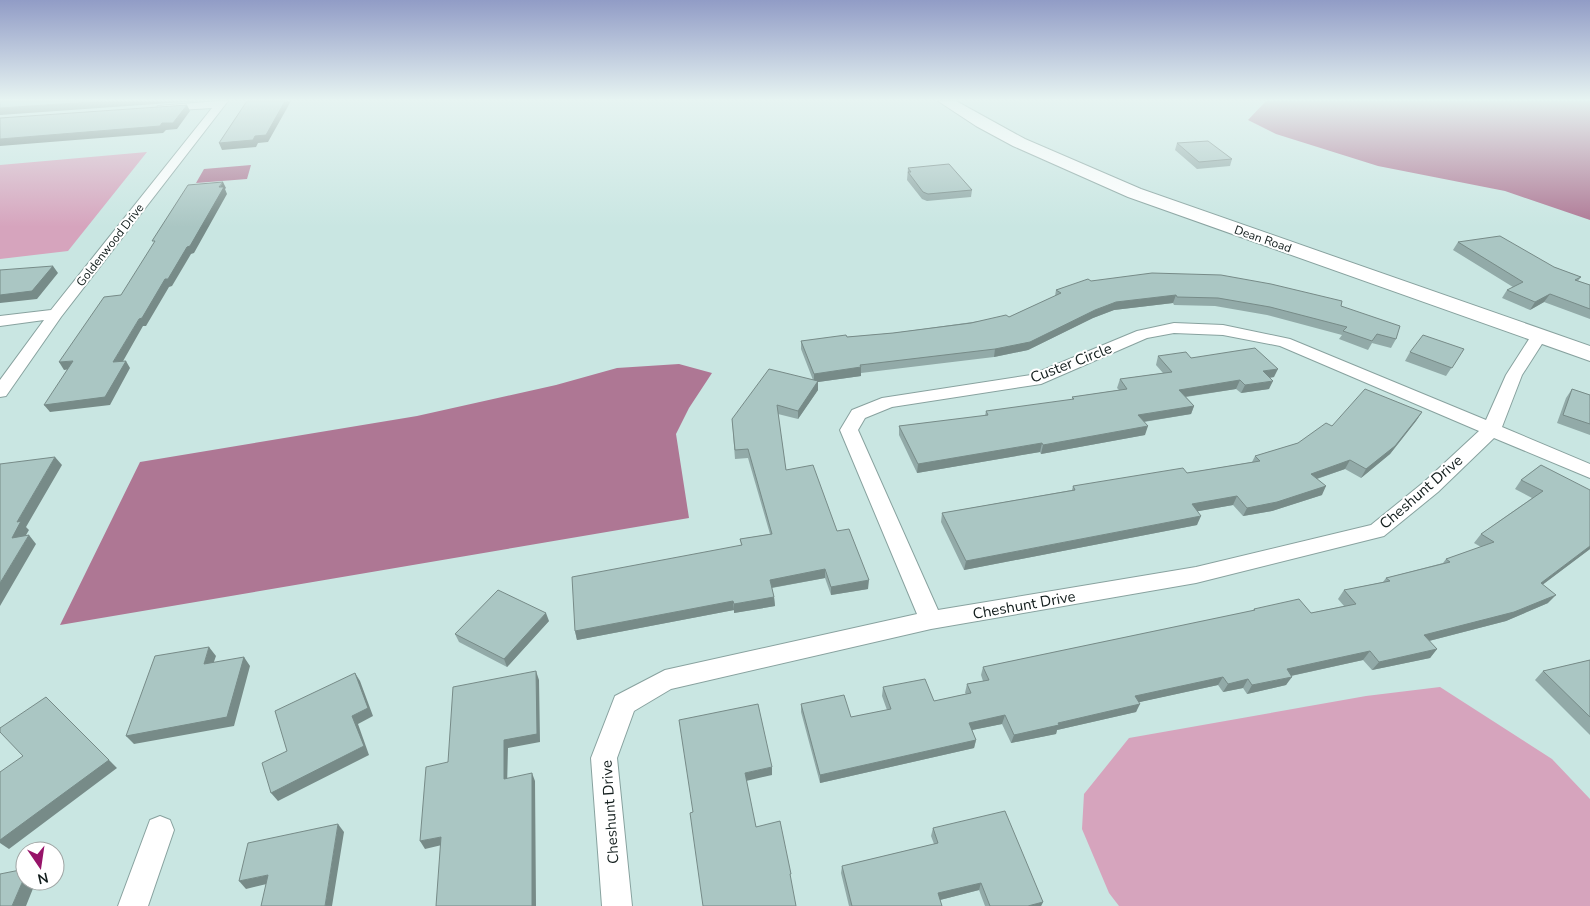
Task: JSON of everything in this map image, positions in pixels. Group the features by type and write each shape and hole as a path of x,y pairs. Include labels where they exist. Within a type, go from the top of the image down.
{"main road":[{"name":"Dean Road","path":"1021,143 1126,190 1590,354"}],"street":[{"name":"Goldenwood Drive","path":"0,392 56,314 190,143"},
{"path":"0,321 56,314"},
{"name":"Custer Circle","path":"931,620 849,430 858,414 888,402 1035,380 1142,334 1174,328 1223,330 1284,342 1492,429"},
{"name":"Cheshunt Drive","path":"617,906 604,758 624,704 665,680 931,620 1196,575 1377,531 1432,487 1492,429 1514,375 1539,336"},
{"path":"1492,429 1590,471"},
{"path":"134,906 160,830"}],"shaded area":[{"path":"1306,143 1590,143 1590,220 1505,191 1378,166"},
{"path":"147,152 68,251 0,259 0,165"},
{"path":"251,165 247,179 196,183 204,169"},
{"path":"679,364 712,373 689,408 676,434 689,518 60,625 140,462 417,416 556,385 617,368"},
{"path":"1440,687 1552,759 1590,799 1590,906 1119,906 1109,893 1082,829 1084,794 1129,738 1366,696"}],"building":[{"path":"1177,143 1211,143 1232,159 1199,162"},
{"path":"949,164 972,190 928,194 923,192 908,172 911,172 908,168"},
{"path":"223,182 219,187 224,187 190,246 187,247 168,279 165,279 113,362 126,361 105,397 44,405 73,361 59,362 104,297 121,295 155,241 152,241 188,185"},
{"path":"1500,236 1554,267 1581,277 1575,280 1590,285 1590,309 1550,294 1535,302 1507,290 1523,282 1458,242"},
{"path":"53,266 32,291 0,295 0,270"},
{"path":"1152,273 1221,275 1271,284 1342,301 1341,306 1400,326 1396,339 1377,334 1372,341 1343,331 1347,327 1270,307 1218,298 1177,297 1176,295 1116,302 1095,310 1030,342 995,349 860,365 861,367 814,374 801,341 846,335 847,337 893,333 971,323 1006,315 1009,317 1061,293 1056,290 1088,279 1091,281"},
{"path":"1423,335 1464,349 1452,368 1410,352"},
{"path":"1255,348 1278,369 1263,371 1273,381 1245,385 1240,380 1179,390 1194,406 1138,415 1148,426 1043,445 1042,443 918,464 899,426 988,415 986,411 1074,399 1072,397 1127,389 1120,379 1172,372 1158,356 1186,352 1191,358"},
{"path":"769,369 818,381 798,411 777,405 786,470 813,465 837,531 849,529 869,580 831,587 825,569 770,580 774,597 734,604 733,601 575,631 572,577 742,545 740,539 772,534 748,449 735,450 732,419"},
{"path":"1365,389 1422,412 1395,446 1366,469 1350,460 1311,474 1326,486 1277,502 1247,508 1237,496 1192,504 1201,516 966,561 942,513 1075,490 1073,486 1183,468 1187,473 1260,461 1255,456 1298,443 1326,423 1332,426"},
{"path":"1572,389 1590,395 1590,424 1563,415"},
{"path":"55,457 17,522 21,521 12,538 29,535 0,583 0,464"},
{"path":"1541,465 1590,490 1590,546 1541,583 1556,595 1514,612 1424,635 1437,649 1379,662 1370,651 1287,669 1292,677 1252,685 1248,679 1228,684 1223,677 1135,696 1140,704 1014,735 1005,715 969,723 976,740 820,775 801,704 844,695 851,717 891,709 883,687 925,679 934,701 971,693 967,684 989,680 983,667 1299,599 1311,613 1356,604 1344,590 1390,581 1386,578 1450,562 1446,559 1494,542 1481,534 1543,491 1521,480"},
{"path":"498,590 546,613 504,659 455,634"},
{"path":"209,647 204,664 244,657 227,717 126,736 155,656"},
{"path":"1590,660 1590,717 1543,671"},
{"path":"536,671 537,734 504,740 504,779 532,773 532,906 436,906 441,837 420,841 426,767 448,762 453,687"},
{"path":"355,673 368,708 352,716 364,746 271,793 262,763 287,751 275,711"},
{"path":"46,697 109,760 0,840 0,772 23,756 0,732 0,728"},
{"path":"758,704 772,767 745,773 756,827 780,821 796,906 703,906 690,813 693,812 679,720"},
{"path":"1005,811 1043,902 1028,906 990,906 981,883 938,893 942,906 852,906 842,866 938,843 933,828"},
{"path":"338,824 325,906 261,906 268,875 239,881 248,843"},
{"path":"15,871 15,891 18,891 12,906 0,906 0,874"}]}
